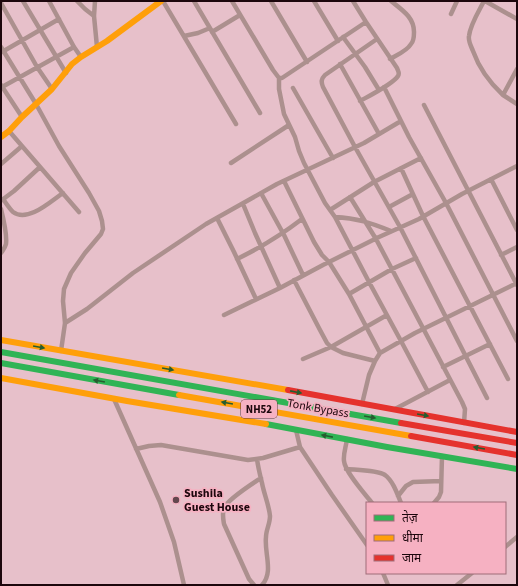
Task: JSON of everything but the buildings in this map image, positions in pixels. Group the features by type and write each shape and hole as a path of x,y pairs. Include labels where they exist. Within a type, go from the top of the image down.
{"main road":[{"path":"1,138 52,89 72,64 162,1"},
{"path":"1,340 218,377 517,432"},
{"name":"Tonk Bypass","path":"1,352 517,444"},
{"name":"NH52","path":"1,363 517,455"},
{"path":"1,378 347,440 517,468"}],"street":[{"path":"23,1 66,73"},
{"path":"49,1 74,47 82,56"},
{"path":"77,1 94,16"},
{"path":"95,1 94,16 97,47"},
{"path":"162,1 236,124"},
{"path":"194,1 260,113"},
{"path":"232,1 279,78 279,89 284,114 295,137 307,170 325,203 335,216 428,392"},
{"path":"271,1 307,62"},
{"path":"314,1 338,41"},
{"path":"354,1 399,74 394,80 384,87 360,101"},
{"path":"390,59 408,48 412,44 414,36 414,28 410,18 391,1"},
{"path":"451,14 457,1"},
{"path":"517,19 485,1 469,35 469,41 477,63 487,78 503,94 517,104"},
{"path":"1,3 37,67 52,89"},
{"path":"184,36 211,30 240,15"},
{"path":"59,19 23,40 2,50 36,104 59,146 89,193 99,211 102,221 103,229 101,234 71,273 64,289 63,301 65,323 61,350"},
{"path":"279,78 286,76 366,22"},
{"path":"343,38 379,90"},
{"path":"377,39 325,75 321,83 400,227 487,398"},
{"path":"22,117 1,86 74,47"},
{"path":"340,64 379,134"},
{"path":"503,94 517,68"},
{"path":"384,87 517,341"},
{"path":"292,88 333,158"},
{"path":"362,404 369,375 380,353 423,329 517,284 424,105"},
{"path":"65,323 87,309 133,273 206,224 277,184 355,147 401,121"},
{"path":"231,163 290,125"},
{"path":"9,131 79,212"},
{"path":"1,164 22,146"},
{"path":"330,210 374,182 421,158"},
{"path":"224,315 280,288 376,238 423,216 517,166"},
{"path":"40,167 2,200 13,212 20,215 35,212 63,192"},
{"path":"401,168 423,216 508,378"},
{"path":"491,179 517,230"},
{"path":"284,181 314,242 329,262 349,294 380,353"},
{"path":"261,194 303,275"},
{"path":"389,207 413,194"},
{"path":"350,197 376,238 450,380 464,409 464,423"},
{"path":"243,204 280,288"},
{"path":"1,209 6,245 1,253"},
{"path":"335,216 349,217 366,221 391,231"},
{"path":"217,218 256,299"},
{"path":"237,259 283,234 302,218"},
{"path":"501,255 517,247"},
{"path":"349,294 392,269 416,258"},
{"path":"294,280 327,343 343,354 375,361"},
{"path":"303,359 331,347 387,315"},
{"path":"443,367 490,344"},
{"path":"394,410 450,380"},
{"path":"114,399 160,502 174,542 184,585"},
{"path":"296,430 300,447 366,544"},
{"path":"347,440 344,454 346,469 371,502"},
{"path":"136,449 161,445 248,460 263,458 300,447"},
{"path":"435,502 441,492 442,456"},
{"path":"257,459 270,518 269,527 265,538 268,576 262,585"},
{"path":"346,469 384,474 393,485 401,502"},
{"path":"254,585 249,579 224,524 222,516 223,509 226,504 261,478"},
{"path":"398,496 406,486 413,482 441,481"},
{"path":"506,546 517,538"},
{"path":"383,574 388,585"},
{"path":"457,585 471,574"}],"traffic: fast":[{"path":"1,352 401,423"},
{"path":"1,363 179,395"},
{"path":"266,424 387,447 517,469"}],"traffic: slow":[{"path":"1,137 52,89 72,64 107,41 161,1"},
{"path":"1,340 288,390"},
{"path":"1,378 266,424"},
{"path":"179,395 411,436"}],"traffic: jam":[{"path":"288,390 517,432"},
{"path":"401,423 517,443"},
{"path":"411,436 517,455"}],"place":[{"name":"Sushila Guest House","path":"176,500"}]}
